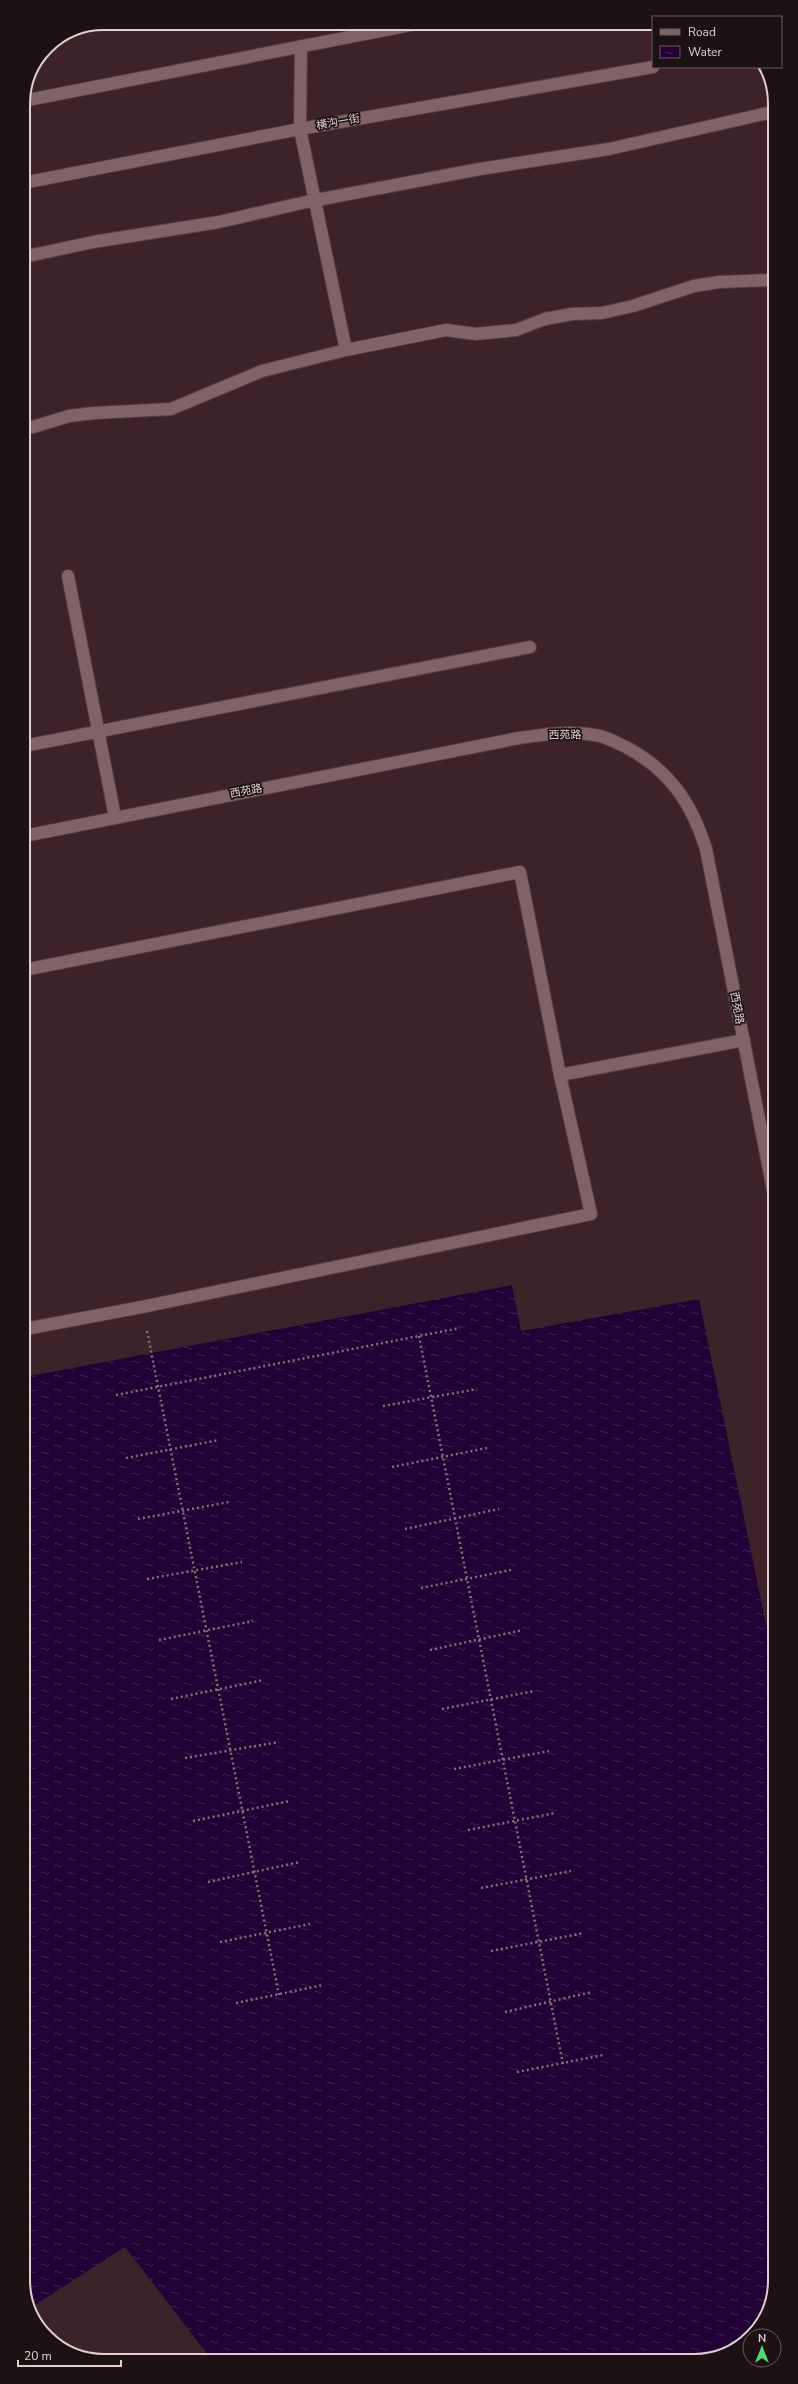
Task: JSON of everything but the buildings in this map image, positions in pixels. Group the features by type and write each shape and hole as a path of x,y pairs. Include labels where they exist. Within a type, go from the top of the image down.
{"street":[{"path":"30,100 384,30"},
{"path":"301,46 300,129 346,350"},
{"name":"横沟一街","path":"30,182 300,129 652,67"},
{"path":"30,255 92,242 219,222 314,201 480,169 609,149 768,113"},
{"path":"30,427 69,416 94,413 171,409 262,371 346,350 446,330 476,334 516,330 545,319 572,314 602,313 633,306 694,286 719,282 768,280"},
{"path":"68,576 115,817"},
{"path":"30,745 530,647"},
{"name":"西苑路","path":"30,835 519,738 561,732 596,735 645,758 661,770 692,811 706,849 768,1164"},
{"path":"30,969 520,872 560,1075 590,1214 142,1307 30,1328"},
{"path":"560,1075 744,1040"}],"path":[{"path":"142,1307 279,1995"},
{"path":"116,1395 460,1328"},
{"path":"419,1336 563,2064"},
{"path":"383,1406 477,1389"},
{"path":"126,1458 219,1440"},
{"path":"392,1468 487,1448"},
{"path":"138,1519 229,1502"},
{"path":"405,1529 499,1509"},
{"path":"147,1579 242,1562"},
{"path":"421,1588 511,1570"},
{"path":"158,1640 254,1621"},
{"path":"430,1650 523,1630"},
{"path":"171,1699 264,1680"},
{"path":"442,1709 534,1691"},
{"path":"185,1758 231,1752 279,1742"},
{"path":"454,1769 549,1751"},
{"path":"193,1821 290,1801"},
{"path":"468,1830 555,1813"},
{"path":"208,1882 300,1862"},
{"path":"480,1888 571,1871"},
{"path":"220,1942 310,1924"},
{"path":"491,1951 584,1933"},
{"path":"236,2003 323,1986"},
{"path":"505,2012 592,1992"},
{"path":"517,2072 603,2055"}],"water":[{"path":"512,1285 521,1331 699,1299 768,1634 768,2285 764,2304 753,2325 750,2328 742,2328 742,2337 727,2346 713,2351 694,2354 207,2354 125,2247 35,2305 30,2280 30,1376"}]}
